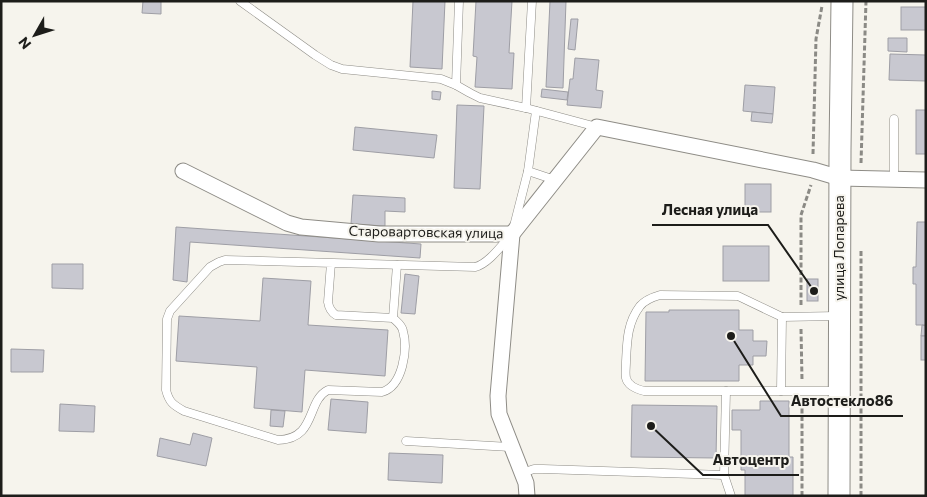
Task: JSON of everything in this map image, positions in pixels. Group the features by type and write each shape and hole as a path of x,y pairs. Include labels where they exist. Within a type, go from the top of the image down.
{"main road":[{"name":"улица Лопарева","path":"839,496 839,316 850,179 842,1"}],"street":[{"path":"597,127 850,179 926,180"},
{"name":"Старовартовская улица","path":"183,171 287,223 301,227 379,234 512,234 597,127"},
{"path":"512,234 498,396 500,414 526,483 528,496"}],"lane":[{"path":"240,1 314,55 342,69 441,78 456,84 480,98 597,127"},
{"path":"456,84 459,1"},
{"path":"526,108 532,1"},
{"path":"397,264 394,318 403,331 404,359 398,378 387,391 328,390 323,392 304,428 292,438 286,440 278,440 184,411 174,406 168,398 166,390 167,319 170,311 210,267 219,262 225,260 331,263 397,264 480,266 487,261 512,234 528,171 536,111"},
{"path":"894,119 894,180"},
{"path":"528,171 555,180"},
{"path":"331,263 328,302 332,312 336,314 394,318"},
{"path":"839,316 782,317 738,296 660,295 640,305 630,326 627,337 626,377 629,384 644,391 839,391"},
{"path":"781,391 782,317"},
{"path":"726,391 724,475 730,496"},
{"path":"406,441 512,446"},
{"path":"522,473 544,469 724,475"}],"path":[{"path":"802,496 801,215 812,181 816,39 822,1"},
{"path":"850,179 866,1"},
{"path":"861,248 861,496"}],"building":[{"path":"143,1 161,1 161,14 142,13"},
{"path":"413,1 445,1 442,69 410,67"},
{"path":"476,1 512,1 509,53 514,53 512,89 475,87 477,57 473,56"},
{"path":"550,1 566,1 563,88 546,87"},
{"path":"901,7 926,7 926,30 901,30"},
{"path":"571,19 578,19 575,50 568,49"},
{"path":"888,38 907,38 907,52 888,51"},
{"path":"890,54 926,55 926,81 889,80"},
{"path":"575,58 599,60 596,90 603,91 601,108 567,105 570,79 573,79"},
{"path":"745,85 775,87 773,114 743,111"},
{"path":"542,89 568,92 567,100 541,97"},
{"path":"432,91 441,92 440,100 432,99"},
{"path":"457,105 484,106 480,189 454,188"},
{"path":"916,110 926,110 926,154 916,154"},
{"path":"752,112 773,114 772,123 751,121"},
{"path":"355,127 437,135 434,158 353,150"},
{"path":"745,184 771,184 771,212 745,212"},
{"path":"353,195 405,198 405,212 385,211 385,226 351,224"},
{"path":"917,222 926,222 926,325 916,325 916,284 913,284 913,267 916,267"},
{"path":"176,227 421,244 420,258 190,242 187,282 173,280"},
{"path":"723,246 769,246 769,281 723,281"},
{"path":"52,264 83,264 83,289 52,288"},
{"path":"405,274 419,276 415,314 401,313"},
{"path":"263,278 311,281 308,325 388,330 385,376 305,370 302,412 254,408 257,367 176,361 179,316 260,321"},
{"path":"807,279 818,279 818,301 807,301"},
{"path":"669,310 739,310 739,330 753,330 753,341 767,341 766,356 753,356 753,365 739,365 739,381 645,381 646,312 669,312"},
{"path":"922,325 926,326 926,336 921,336"},
{"path":"921,336 926,336 926,360 921,360"},
{"path":"11,349 44,350 43,372 11,372"},
{"path":"331,399 368,402 366,433 328,430"},
{"path":"760,401 789,401 789,457 793,457 793,496 745,496 745,470 741,470 741,430 732,430 732,410 760,410"},
{"path":"60,404 95,406 94,432 59,431"},
{"path":"632,405 717,406 716,458 631,457"},
{"path":"271,410 285,411 283,427 270,426"},
{"path":"193,433 212,438 206,466 157,456 160,438 190,445"},
{"path":"389,453 443,455 442,483 388,480"}],"place":[{"name":"Лесная улица","path":"814,291"},
{"name":"Автостекло86","path":"731,336"},
{"name":"Автоцентр","path":"651,426"}]}
